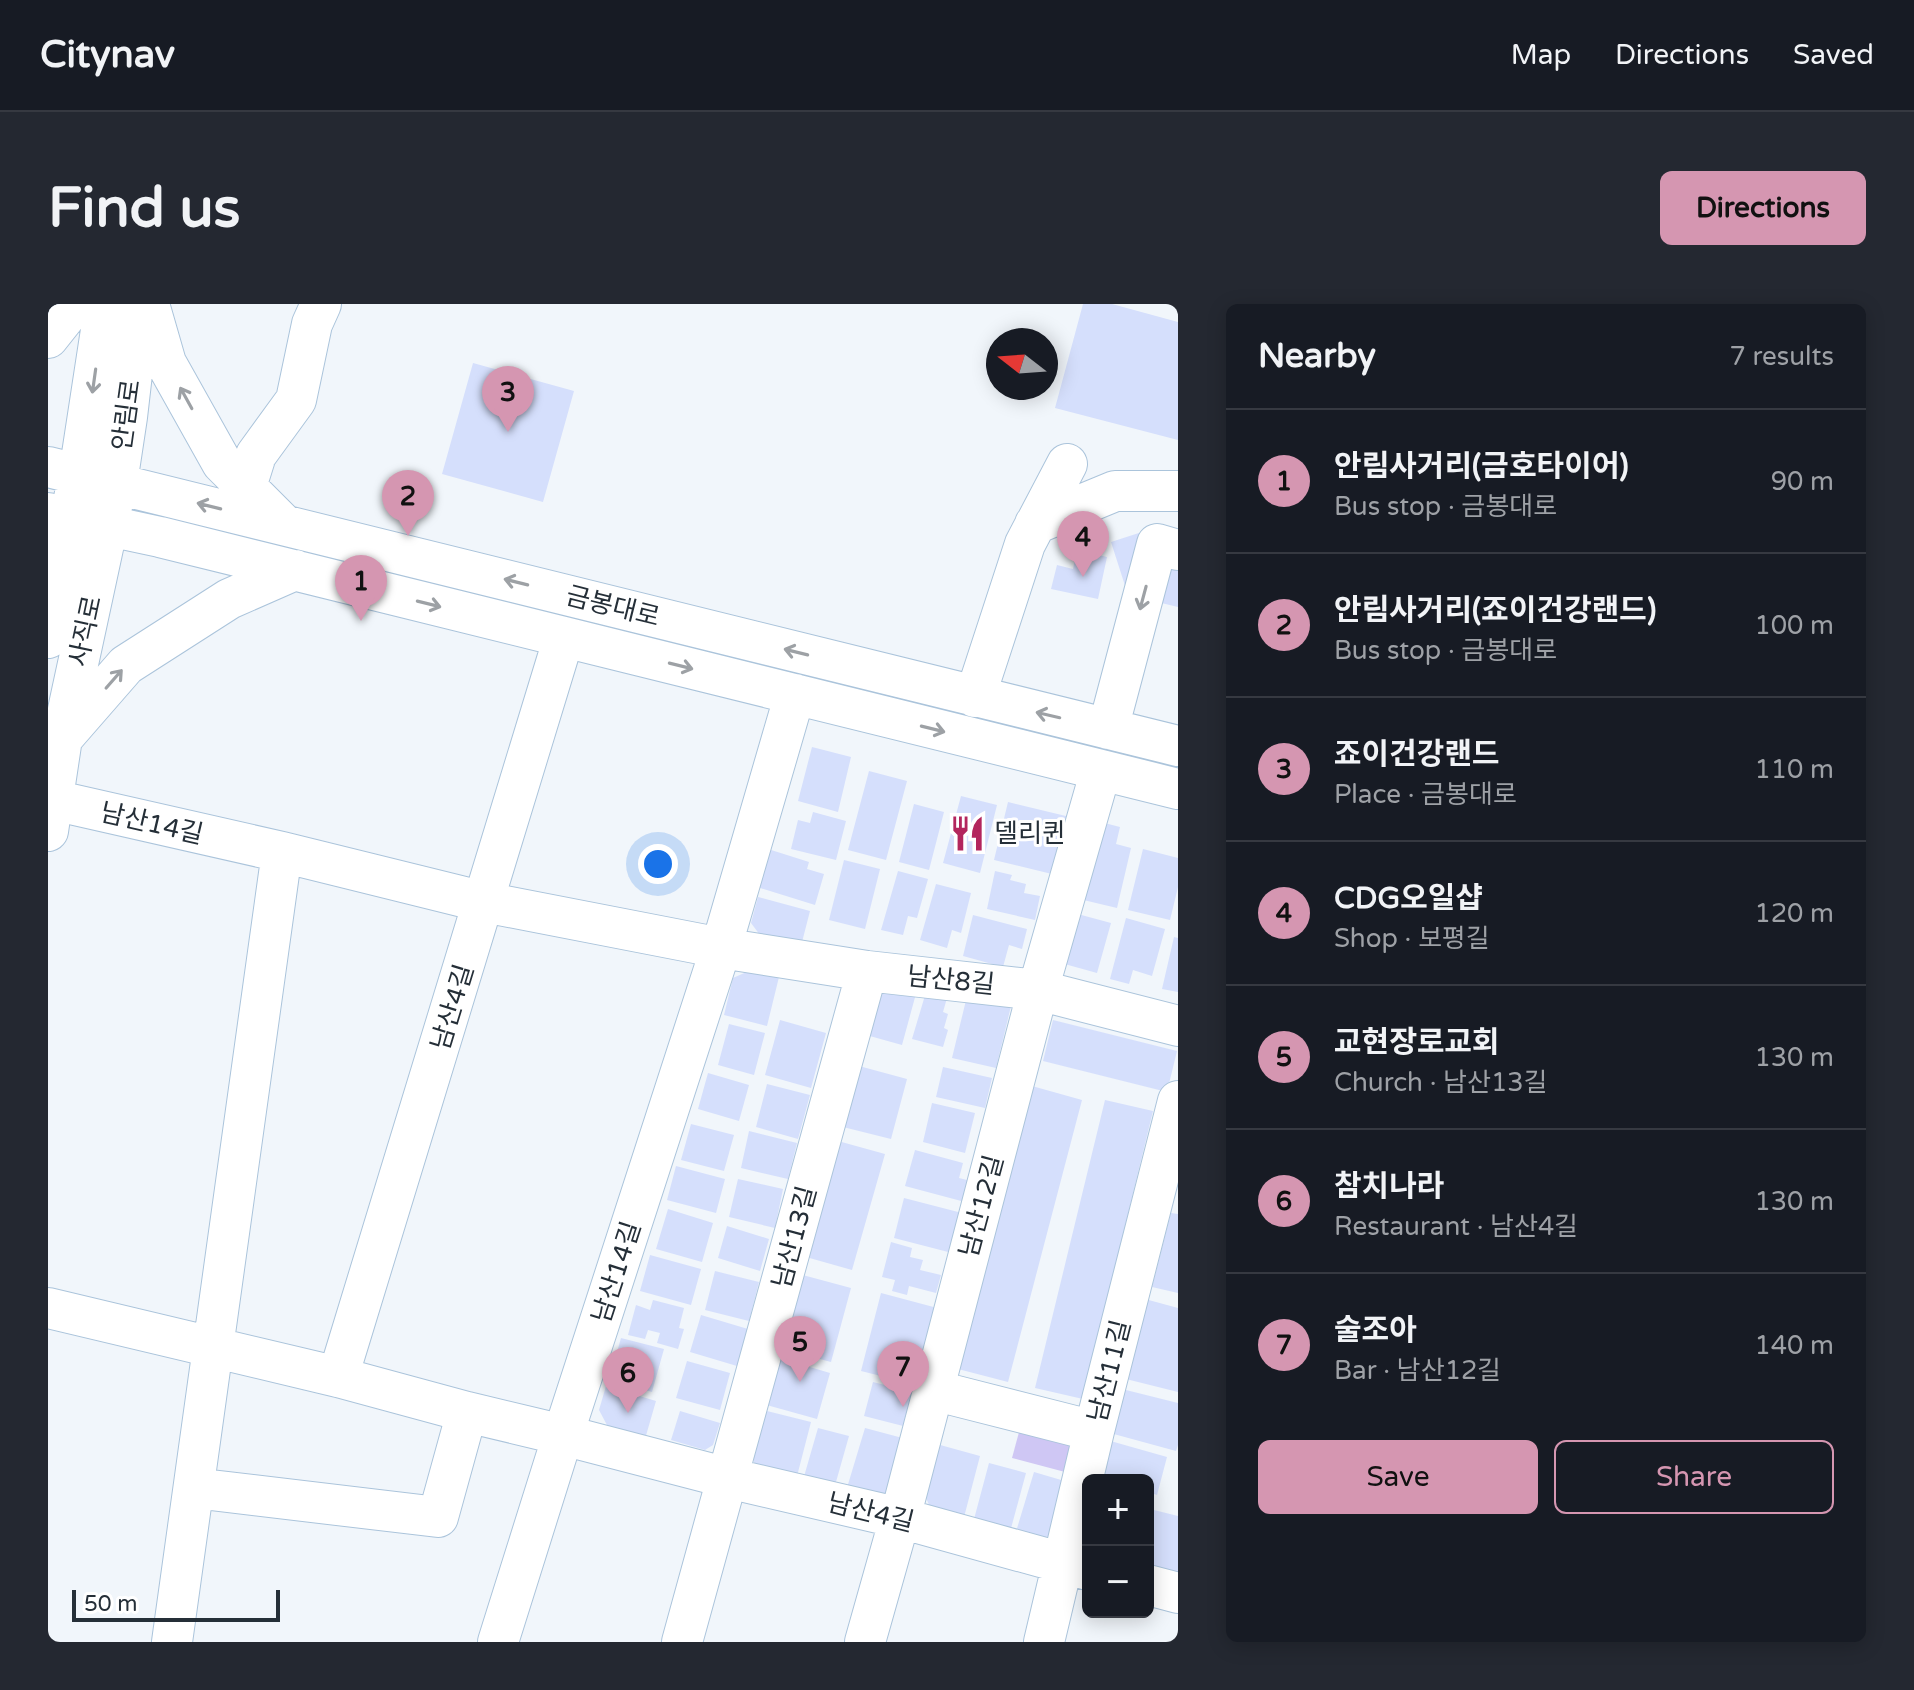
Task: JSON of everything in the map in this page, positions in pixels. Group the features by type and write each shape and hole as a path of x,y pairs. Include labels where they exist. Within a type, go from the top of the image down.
{"street":[{"path":"48,338 75,304"},
{"name":"안림로","path":"105,304 64,470 75,519 117,483 140,304"},
{"path":"149,304 166,363 222,463 284,525"},
{"path":"246,487 256,455 296,400 312,324 321,304"},
{"path":"975,697 1025,544 1067,464"},
{"name":"금봉대로","path":"64,470 1178,746"},
{"path":"1035,524 1115,491 1178,491"},
{"name":"금봉대로","path":"75,519 295,570 1178,789"},
{"name":"사직로","path":"48,638 56,586 75,519"},
{"name":"사직로","path":"50,816 62,738 75,519"},
{"path":"1108,729 1157,544 1178,550"},
{"path":"62,738 126,665 229,599 295,570"},
{"name":"남산4길","path":"338,1377 564,637"},
{"name":"남산14길","path":"498,1642 721,948 795,694"},
{"name":"남산12길","path":"865,1642 1038,990 1101,770"},
{"name":"남산14길","path":"50,816 282,852 484,902 721,948"},
{"path":"172,1642 282,852"},
{"name":"남산8길","path":"721,948 867,971 1038,990 1178,1026"},
{"name":"남산13길","path":"682,1642 867,971"},
{"name":"남산11길","path":"1044,1642 1075,1566 1094,1431 1178,1101"},
{"name":"남산4길","path":"48,1308 338,1377 728,1478 900,1518 1075,1566"},
{"path":"933,1390 1094,1431"},
{"path":"194,1488 438,1517 467,1412"},
{"path":"1154,1587 1178,1593"}],"shaded area":[{"path":"1022,1421 1075,1435 1065,1472 1012,1458"}],"building":[{"path":"1083,304 1112,304 1178,322 1178,440 1055,408"},
{"path":"473,363 574,391 543,502 442,474"},
{"path":"1145,531 1178,548 1178,607 1128,595 1111,542"},
{"path":"1077,550 1107,557 1098,599 1051,589 1057,565 1073,569"},
{"path":"812,747 851,757 838,812 798,801"},
{"path":"869,771 907,781 886,860 848,850"},
{"path":"961,796 997,805 980,873 943,863"},
{"path":"1008,802 1070,817 1056,875 994,860"},
{"path":"914,804 944,812 929,870 899,862"},
{"path":"813,812 846,821 836,860 791,849 798,820 810,823"},
{"path":"1093,820 1120,827 1116,844 1131,848 1117,908 1075,898"},
{"path":"768,849 809,862 807,869 824,874 815,905 757,887"},
{"path":"1143,849 1178,858 1178,887 1170,920 1128,910"},
{"path":"844,860 880,869 865,929 829,920"},
{"path":"898,871 928,879 917,918 908,916 903,935 881,930"},
{"path":"995,871 1012,875 1010,880 1026,884 1024,893 1040,896 1035,920 987,909"},
{"path":"936,884 971,893 961,933 952,930 947,948 920,940"},
{"path":"758,897 810,911 801,946 760,935 751,923"},
{"path":"1074,913 1111,923 1097,973 1061,963"},
{"path":"973,915 1027,929 1022,949 1009,945 1003,967 963,956"},
{"path":"1126,918 1165,929 1152,976 1133,970 1129,984 1110,979"},
{"path":"1174,937 1178,938 1178,992 1162,989"},
{"path":"751,970 779,977 767,1026 724,1015 733,978"},
{"path":"871,990 917,990 902,1045 859,1033"},
{"path":"926,992 947,998 943,1012 948,1014 944,1028 948,1030 943,1047 912,1039"},
{"path":"968,992 1012,1002 996,1068 952,1058"},
{"path":"780,1020 826,1033 811,1088 765,1075"},
{"path":"1053,1020 1177,1051 1167,1092 1043,1061"},
{"path":"729,1024 765,1033 754,1075 718,1065"},
{"path":"859,1066 907,1079 891,1139 843,1127"},
{"path":"943,1067 992,1078 985,1108 936,1097"},
{"path":"708,1073 749,1085 739,1121 698,1109"},
{"path":"767,1084 810,1095 798,1139 756,1127"},
{"path":"1032,1086 1082,1100 1008,1382 958,1369"},
{"path":"1105,1100 1153,1111 1083,1399 1035,1388"},
{"path":"932,1103 975,1113 965,1153 923,1142"},
{"path":"691,1124 734,1135 724,1171 681,1160"},
{"path":"749,1131 797,1143 788,1179 741,1168"},
{"path":"838,1141 885,1154 852,1270 806,1257"},
{"path":"915,1150 963,1163 959,1178 971,1181 965,1202 905,1186"},
{"path":"676,1166 725,1179 716,1213 667,1200"},
{"path":"738,1179 783,1189 775,1228 729,1217"},
{"path":"904,1198 962,1213 952,1253 894,1238"},
{"path":"668,1209 713,1223 702,1262 656,1249"},
{"path":"1171,1213 1178,1214 1178,1293 1152,1287"},
{"path":"727,1226 769,1239 760,1271 718,1258"},
{"path":"891,1242 912,1248 910,1257 923,1260 920,1270 941,1275 936,1293 909,1286 907,1295 892,1291 895,1280 882,1277"},
{"path":"650,1255 701,1269 691,1305 640,1291"},
{"path":"715,1271 759,1282 749,1321 705,1310"},
{"path":"799,1274 851,1288 831,1362 779,1348"},
{"path":"881,1293 941,1309 921,1386 861,1371"},
{"path":"1145,1299 1178,1308 1178,1392 1126,1379"},
{"path":"653,1300 684,1308 679,1328 684,1329 678,1349 657,1343 660,1333 648,1330 645,1339 628,1335 636,1305 650,1310"},
{"path":"701,1315 748,1329 737,1366 690,1352"},
{"path":"621,1338 664,1349 652,1392 609,1380"},
{"path":"776,1357 830,1373 817,1419 763,1404"},
{"path":"687,1361 730,1373 720,1410 676,1398"},
{"path":"873,1382 920,1394 911,1428 864,1416"},
{"path":"606,1386 656,1401 645,1439 608,1427 599,1410"},
{"path":"1122,1389 1178,1403 1176,1451 1110,1433"},
{"path":"763,1410 811,1422 796,1480 756,1469 750,1448"},
{"path":"680,1411 720,1423 713,1445 705,1450 671,1440"},
{"path":"818,1428 849,1436 834,1489 803,1480"},
{"path":"865,1428 910,1440 898,1482 880,1501 846,1491"},
{"path":"1107,1440 1167,1457 1157,1495 1154,1494 1154,1474 1098,1474"},
{"path":"933,1443 980,1456 963,1521 932,1512 921,1486"},
{"path":"989,1463 1026,1473 1010,1532 973,1523"},
{"path":"1034,1472 1068,1482 1054,1534 1036,1541 1015,1535"},
{"path":"1154,1510 1178,1516 1178,1578 1154,1574"}],"place":[{"name":"죠이건강랜드","path":"508,432"},
{"name":"안림사거리(죠이건강랜드)","path":"408,536"},
{"name":"CDG오일샵","path":"1083,577"},
{"name":"안림사거리(금호타이어)","path":"361,621"},
{"name":"델리퀸","path":"968,833"},
{"name":"교현장로교회","path":"800,1382"},
{"name":"술조아","path":"903,1407"},
{"name":"참치나라","path":"628,1413"}]}
